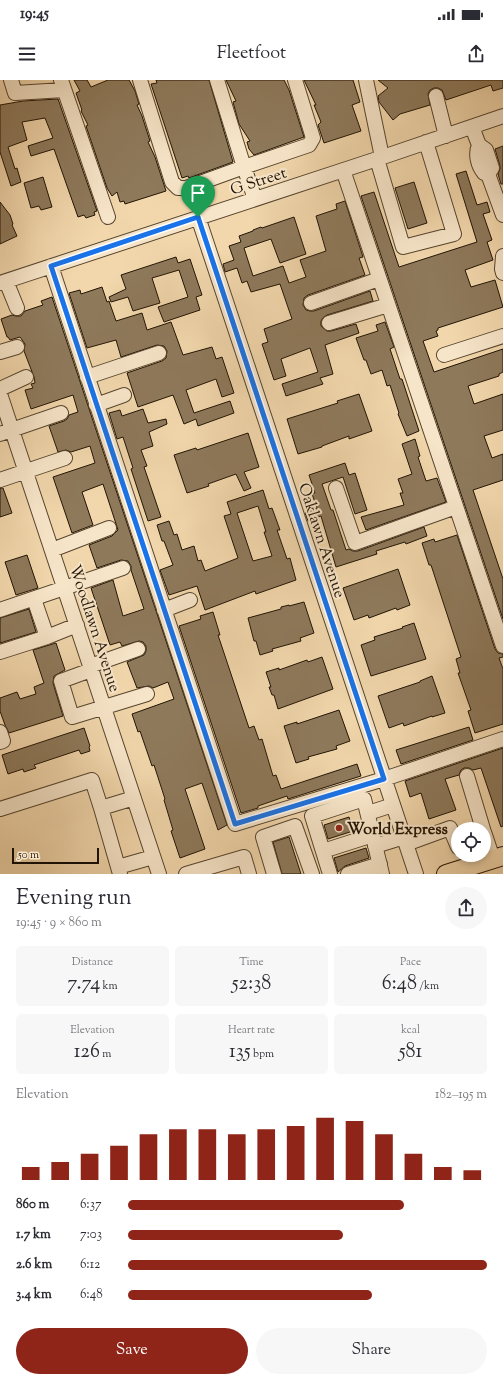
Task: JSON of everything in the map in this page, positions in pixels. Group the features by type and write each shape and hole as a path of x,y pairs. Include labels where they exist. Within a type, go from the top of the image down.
{"main road":[{"path":"446,874 465,866 498,858"}],"street":[{"path":"10,80 15,92 62,85 108,217"},
{"path":"140,80 172,182 178,188 186,188 309,145 313,138 295,80"},
{"path":"217,80 255,199"},
{"path":"366,80 380,158 403,247 454,234 426,142"},
{"path":"436,96 446,136"},
{"name":"G Street","path":"3,282 503,116"},
{"path":"472,127 479,146 476,153 479,163 484,173 488,174 503,215"},
{"path":"343,170 503,646"},
{"name":"Oaklawn Avenue","path":"198,217 416,874"},
{"path":"503,256 503,273"},
{"path":"51,266 235,824 384,779 503,739"},
{"path":"311,303 379,279"},
{"path":"3,282 17,308"},
{"path":"329,323 388,305"},
{"path":"444,355 503,336"},
{"path":"0,352 17,347"},
{"path":"87,377 159,353"},
{"path":"0,389 26,377"},
{"name":"Woodlawn Avenue","path":"0,394 6,432 25,470 159,874"},
{"path":"96,405 124,395"},
{"path":"6,432 61,413"},
{"path":"0,480 25,470 65,458"},
{"path":"336,488 355,543 456,507"},
{"path":"52,550 109,528"},
{"path":"0,610 123,568"},
{"path":"34,599 47,637"},
{"path":"164,610 190,600"},
{"path":"0,652 47,637 76,625"},
{"path":"138,649 61,681 72,717 147,694"},
{"path":"0,732 3,741 0,742"},
{"path":"466,776 481,822"},
{"path":"0,809 92,780 119,870 153,857"},
{"path":"101,808 134,798"},
{"path":"330,874 312,816 364,799 381,869 348,874"},
{"path":"368,813 393,805"},
{"path":"274,874 263,837 296,826 312,874"},
{"path":"323,851 374,841 405,841 450,828 451,830"},
{"path":"280,874 269,841 290,834 303,874"},
{"path":"491,844 498,858"},
{"path":"186,874 244,857 249,874"}],"building":[{"path":"74,80 87,80 91,87 108,80 129,80 135,91 139,104 137,105 150,141 148,142 155,157 166,191 125,204 124,201 120,202 117,192 112,196 107,188 86,126 88,125 81,111 82,110 76,93 80,91"},
{"path":"156,80 209,80 233,162 189,178 188,176 182,178 151,84 157,83"},
{"path":"226,80 284,80 289,90 304,137 254,155 249,149 247,142 250,141 239,124 233,102 236,101"},
{"path":"304,80 353,80 360,102 352,105 361,131 324,143 318,125 321,122 314,105 316,105"},
{"path":"378,80 503,80 503,88 493,91 491,85 446,100 442,90 434,88 430,90 428,94 430,105 400,114 393,120 379,102 378,96 388,88"},
{"path":"58,99 97,211 94,212 95,215 86,218 84,215 78,217 54,149 31,156 28,146 53,138 45,118 22,122 27,140 8,147 21,182 11,186 0,152 0,105 23,101"},
{"path":"503,146 503,184 501,184 498,174 500,166 495,149"},
{"path":"466,171 477,205 487,202 490,212 483,214 492,240 487,242 493,260 465,270 471,287 495,280 503,307 438,328 436,331 438,336 423,341 434,372 503,349 503,372 499,374 499,376 468,386 474,404 503,394 503,430 484,436 492,458 503,454 503,480 473,490 503,579 503,619 361,196 374,192 399,267 477,242 456,174"},
{"path":"43,177 52,207 41,210 39,206 31,208 24,183"},
{"path":"414,182 427,223 408,229 395,188"},
{"path":"345,201 363,257 359,258 365,275 308,295 304,298 303,305 306,310 314,311 370,291 373,301 327,315 323,318 321,321 321,326 327,331 356,324 359,333 325,345 333,374 320,378 323,384 286,396 282,384 318,372 310,348 281,359 286,376 274,380 262,344 268,342 264,329 292,319 280,284 251,292 247,281 242,283 237,268 225,272 223,264 234,260 229,246 241,242 239,236 261,227 262,228 294,217 306,254 280,263 271,239 244,248 253,276 283,266 289,283 306,277 300,260 326,251 316,216 337,209 336,204"},
{"path":"0,202 10,215 12,225 17,236 0,244"},
{"path":"176,257 178,263 190,259 202,295 196,297 200,310 164,322 158,307 188,297 179,270 152,278 160,303 133,311 128,297 111,302 109,297 126,289 121,275"},
{"path":"102,287 116,321 142,313 147,330 171,322 183,355 212,347 216,359 222,357 234,393 222,397 216,379 186,390 194,413 230,401 234,413 198,426 196,419 184,424 173,395 138,407 127,373 162,361 166,358 167,351 164,346 157,345 121,357 116,340 87,348 69,293 80,290 81,294"},
{"path":"52,297 227,825 218,830 202,783 185,789 205,849 180,858 171,831 173,830 164,800 165,799 154,765 152,766 140,731 138,732 132,714 174,699 168,682 153,688 149,686 137,688 127,662 144,655 146,646 143,642 139,641 122,646 120,642 110,645 91,588 113,580 123,616 144,609 131,566 128,561 121,560 97,568 89,545 112,536 118,530 103,484 82,492 93,525 72,533 53,477 95,463 90,446 71,452 66,450 58,452 49,426 64,421 69,415 78,412 73,395 31,409 25,390 33,388 31,384 35,383 24,351 25,344 20,337 10,340 7,337 1,319 12,315 21,316 25,311 43,305 41,301"},
{"path":"385,322 394,347 390,349 400,379 402,379 419,431 407,436 398,414 399,413 390,385 387,386 382,370 371,374 356,338 378,331 376,325"},
{"path":"359,394 372,431 349,439 349,436 322,447 298,454 287,419 338,403 337,401"},
{"path":"143,409 148,423 166,419 167,424 149,432 153,446 141,450 147,466 144,467 161,517 148,521 131,469 133,468 123,437 117,439 109,413 120,410 122,416"},
{"path":"248,433 259,467 244,472 251,488 244,491 236,474 208,484 209,486 187,493 174,455 196,448 197,450"},
{"path":"415,439 420,456 418,457 426,481 437,478 446,502 366,530 361,517 404,505 400,493 403,493 398,479 412,474 402,444"},
{"path":"345,463 349,475 355,473 367,510 355,514 343,477 322,484 331,510 333,510 346,550 349,549 358,551 424,527 427,536 406,544 405,542 376,551 377,554 336,567 321,516 308,521 305,513 317,508 312,494 315,493 309,475"},
{"path":"0,488 3,488 12,513 0,517"},
{"path":"263,490 269,509 272,508 280,530 277,530 287,559 290,558 296,580 256,594 255,591 205,610 197,586 169,595 160,570 173,565 164,541 162,541 157,525 169,521 174,535 177,534 182,550 194,546 198,561 201,560 205,571 238,558 224,516 231,514 227,502","holes":["258,506 266,532 264,532 272,556 253,561 237,513"]},
{"path":"457,535 495,649 498,653 503,654 503,657 499,658 503,669 503,724 475,733 468,711 471,710 458,673 460,673 456,659 461,657 431,565 429,565 422,543 434,539 435,542"},
{"path":"27,555 38,588 16,595 5,562"},
{"path":"398,569 410,605 397,610 396,608 369,618 368,615 354,620 343,588"},
{"path":"304,602 314,633 300,638 301,641 272,649 273,651 260,655 256,641 254,641 248,618 281,609 281,607"},
{"path":"29,609 36,632 0,643 0,618"},
{"path":"213,612 220,635 218,635 249,728 254,726 259,740 262,739 273,776 276,775 281,789 357,764 361,776 288,799 287,796 258,806 258,808 241,813 179,626 201,619 200,616"},
{"path":"414,623 426,659 371,676 361,645 375,640 374,637"},
{"path":"56,643 65,670 54,676 53,683 63,716 9,733 0,711 0,698 17,692 20,699 36,694 34,687 44,683 33,650"},
{"path":"322,657 333,689 278,709 274,695 272,695 269,687 271,687 266,672 279,668 279,670 307,660 308,662"},
{"path":"432,676 445,713 404,726 403,723 389,728 378,696 420,682"},
{"path":"339,710 350,741 336,746 337,749 308,757 309,759 296,763 284,726 297,722 297,724"},
{"path":"469,727 473,740 401,764 396,750"},
{"path":"84,728 90,746 90,751 81,754 79,750 34,765 36,768 24,772 23,769 8,774 2,755"},
{"path":"503,748 503,826 501,827 481,768 473,770 464,768 461,770 459,775 445,779 456,810 429,819 421,793 410,797 405,781"},
{"name":"World Express","path":"349,817 353,831 328,839 324,825"},
{"path":"289,837 301,874 282,874 273,842"},
{"path":"366,848 369,858 345,866 338,872 334,858"}],"place":[{"name":"World Express","path":"339,828"}],"route":[{"path":"198,217 384,779 235,824 51,266 198,217"}]}
